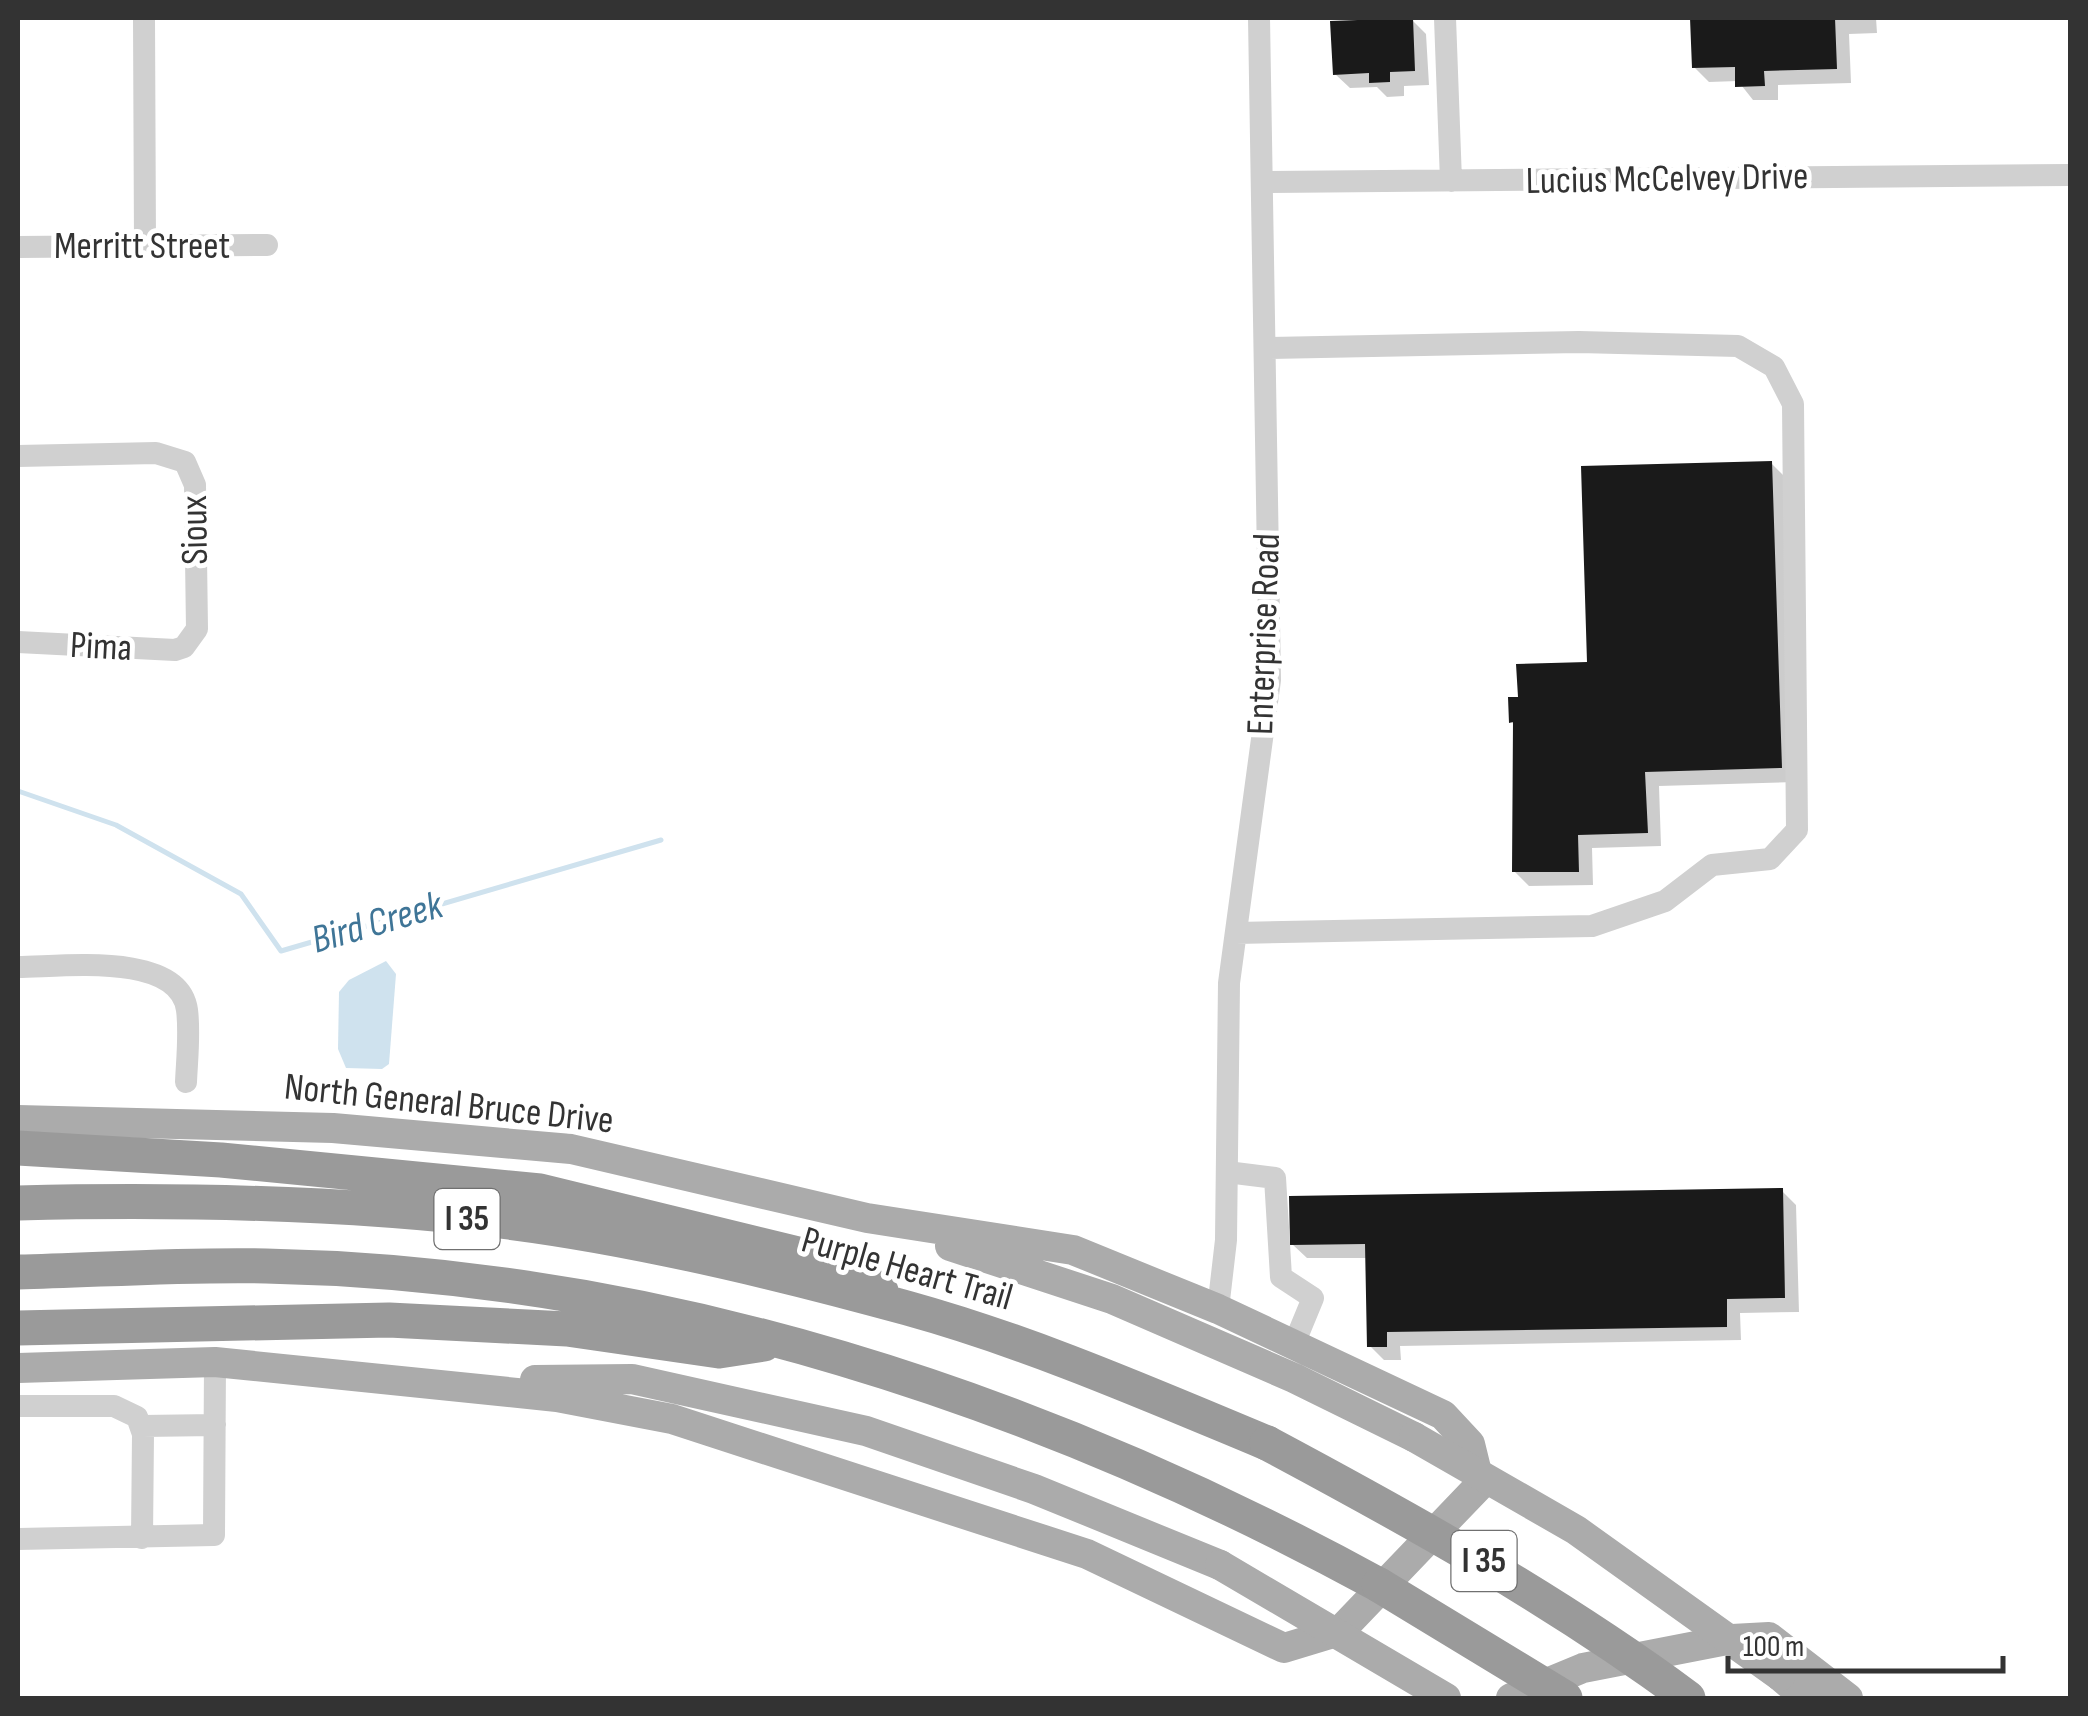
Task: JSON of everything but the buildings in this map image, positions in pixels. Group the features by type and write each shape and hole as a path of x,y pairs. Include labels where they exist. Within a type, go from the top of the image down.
{"highway":[{"path":"18,1148 221,1160 540,1192 835,1262 907,1308"},
{"name":"Purple Heart Trail","path":"18,1203 305,1206 508,1222 652,1247 907,1308 1032,1348 1268,1443 1459,1546 1603,1636 1688,1698"},
{"name":"I 35","path":"18,1272 267,1266 474,1282 584,1296 788,1341 886,1369 995,1408 1288,1535 1451,1624 1564,1698"},
{"path":"18,1328 389,1320 568,1328 719,1351 788,1341"}],"main road":[{"name":"North General Bruce Drive","path":"18,1120 333,1128 572,1148 866,1218"},
{"path":"18,1368 215,1362 557,1397 672,1420 1087,1554 1284,1648 1340,1631 1480,1485 1470,1444 1444,1415 1218,1309 1073,1250 866,1218"},
{"path":"866,1218 1112,1299 1294,1378 1414,1437 1576,1530 1806,1698"},
{"path":"402,1381 632,1379 866,1432 1034,1489 1220,1566 1446,1698"},
{"path":"1510,1698 1583,1668 1732,1639 1770,1638 1848,1698"}],"street":[{"path":"144,18 146,246"},
{"name":"Enterprise Road","path":"1218,1309 1227,1172 1230,983 1270,680 1259,18"},
{"path":"1445,18 1451,180"},
{"name":"Lucius McCelvey Drive","path":"1263,182 2070,175"},
{"name":"Merritt Street","path":"18,247 266,245"},
{"path":"1236,933 1592,926 1665,901 1712,865 1770,859 1796,830 1793,404 1774,367 1738,346 1578,342 1265,348"},
{"name":"Sioux","path":"18,456 156,453 174,456 192,470 196,629 184,647"},
{"name":"Pima","path":"18,642 184,647"},
{"path":"18,967 140,968 176,985 187,1007 186,1082"},
{"path":"1227,1172 1274,1178 1281,1278 1314,1298 1294,1344"},
{"path":"18,1539 214,1535 215,1362"},
{"path":"18,1406 128,1409 142,1426 142,1538"},
{"path":"142,1426 216,1425"}],"water":[{"path":"386,961 396,974 389,1064 382,1069 346,1068 338,1049 339,992 349,980"}],"waterway":[{"name":"Bird Creek","path":"18,791 116,825 241,894 281,951 661,840"}]}
